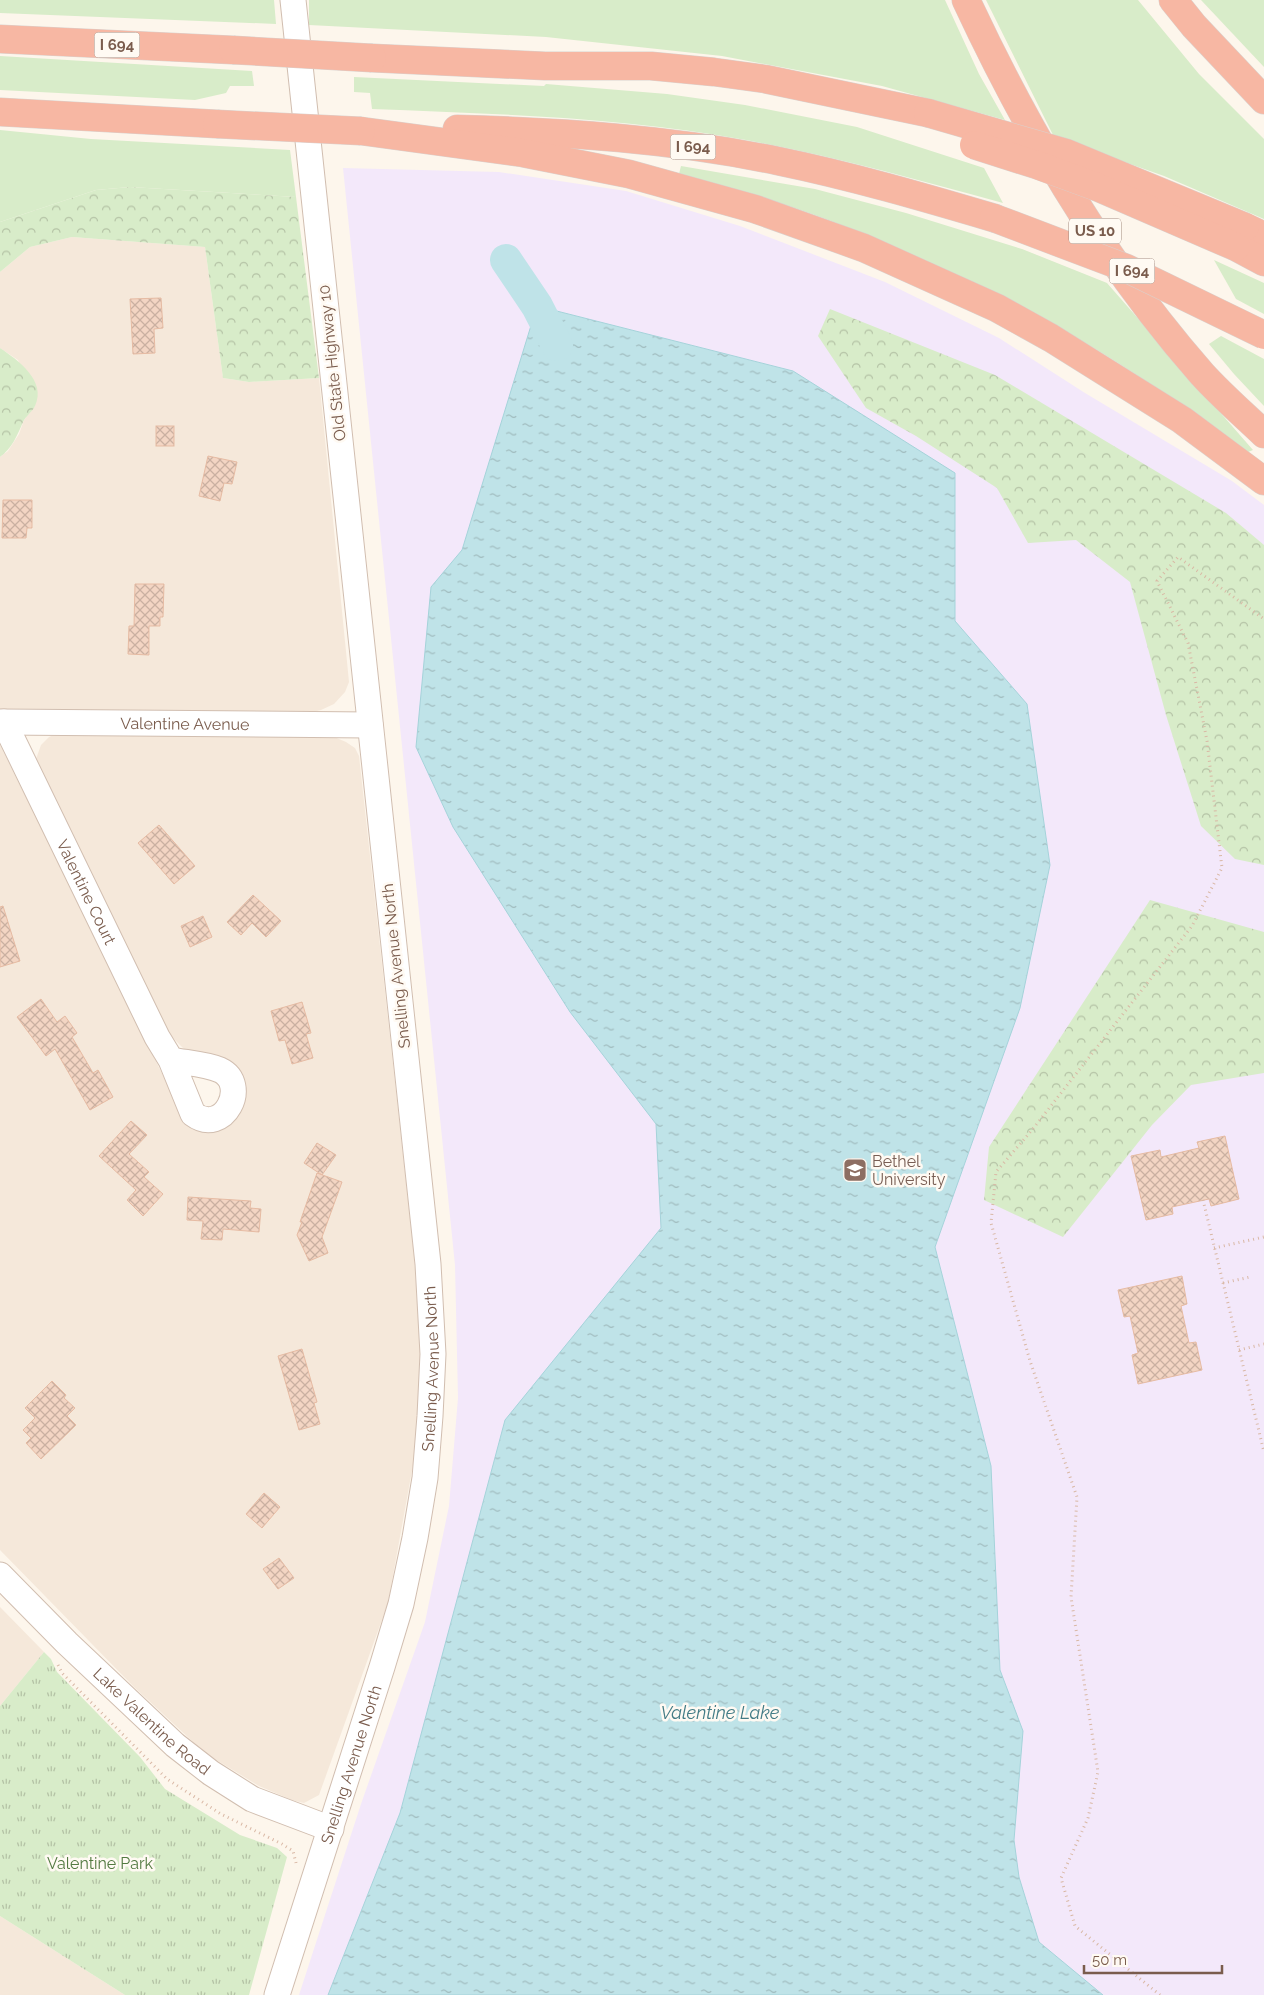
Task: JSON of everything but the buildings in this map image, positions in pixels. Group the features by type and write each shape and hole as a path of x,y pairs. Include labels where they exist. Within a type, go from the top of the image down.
{"highway":[{"name":"US 10","path":"966,0 989,50 1028,124 1102,242 1150,310 1202,374 1264,434"},
{"path":"1173,0 1194,26 1264,100"},
{"name":"I 694","path":"0,39 372,58 568,66 651,66 765,79 926,121 1066,153 1248,237"},
{"name":"I 694","path":"0,112 373,132 429,128 513,130 691,147 777,160 853,178 994,218 1126,268 1264,335"},
{"path":"373,132 424,141 523,154 629,174 762,212 864,248 988,304 1051,338 1182,420 1264,481"},
{"path":"1248,237 1264,262"}],"street":[{"name":"Old State Highway 10","path":"293,0 370,725"},
{"name":"Valentine Avenue","path":"2,722 370,725"},
{"name":"Valentine Court","path":"2,722 157,1037 171,1060"},
{"name":"Snelling Avenue North","path":"277,1995 401,1604 426,1478 433,1354 428,1264 370,725"},
{"name":"Lake Valentine Road","path":"0,1574 67,1642 174,1745 212,1773 252,1798 331,1829"}],"path":[{"path":"1160,1995 1075,1926 1061,1878 1088,1818 1098,1772 1071,1596 1077,1497 1030,1360 991,1223 996,1172 1032,1130 1192,926 1222,868 1207,741 1188,643 1157,581 1178,557 1264,619"},
{"path":"1203,1200 1264,1452"},
{"path":"1214,1248 1264,1237"},
{"path":"1223,1283 1250,1278"},
{"path":"1239,1350 1264,1344"},
{"path":"54,1657 62,1673 167,1779 221,1814 293,1851 296,1860 294,1869"}],"shaded area":[{"name":"Bethel University","path":"343,168 499,172 626,191 740,226 885,282 999,338 1085,393 1232,481 1264,505 1264,1995 299,1995 361,1804 425,1622 449,1506 458,1398 455,1265"},
{"path":"72,237 205,247 223,378 249,382 319,378 349,682 345,692 334,704 305,714 0,710 0,457 8,451 19,434 24,420 35,406 18,360 0,348 0,272 30,247"},
{"path":"58,733 332,736 355,748 359,756 414,1254 421,1365 420,1409 413,1465 388,1603 319,1795 304,1803 259,1786 205,1753 134,1687 0,1550 0,745 170,1090 179,1114 185,1122 222,1128 236,1118 244,1106 245,1096 185,1050 163,1028 39,776 36,759 41,745 49,737"},
{"path":"0,1607 44,1652 0,1706"},
{"path":"0,1916 125,1995 0,1995"}],"green space":[{"path":"0,0 274,0 276,24 0,13"},
{"path":"309,0 945,0 979,74 1005,120 882,86 722,56 546,37 309,25"},
{"path":"986,0 1138,0 1199,74 1264,139 1264,219 1164,176 1054,137"},
{"path":"1201,0 1264,0 1264,67"},
{"path":"0,56 252,71 254,86 230,86 226,93 195,100 0,90"},
{"path":"354,77 544,86 546,84 667,94 745,105 857,127 984,168 1003,203 811,153 700,132 607,121 372,109 370,93 354,92"},
{"path":"0,130 91,139 290,150 296,197 130,187 96,190 0,222"},
{"path":"681,166 815,189 906,213 1022,249 1107,283 1253,450 1248,452 1097,350 967,280 899,249 812,214 679,174"},
{"path":"130,187 296,197 319,378 249,382 223,378 205,247 72,237 30,247 0,272 0,222 96,190"},
{"path":"1214,260 1264,283 1264,314 1236,299"},
{"path":"830,309 995,375 1226,513 1264,545 1264,865 1235,859 1201,826 1166,715 1130,582 1076,540 1028,543 997,488 916,436 866,408 818,336"},
{"path":"1221,336 1264,359 1264,406 1209,344"},
{"path":"0,348 29,372 37,388 38,397 35,406 24,420 14,441 0,457"},
{"path":"1150,900 1264,932 1264,1073 1191,1085 1152,1125 1063,1237 984,1200 989,1147"},
{"name":"Valentine Park","path":"44,1652 51,1659 57,1672 140,1757 165,1789 240,1835 277,1848 287,1857 249,1995 125,1995 0,1916 0,1706"}],"water":[{"name":"Valentine Lake","path":"537,306 793,371 955,473 955,621 1027,704 1050,865 1020,1008 935,1247 991,1466 1000,1670 1023,1731 1014,1840 1019,1877 1039,1942 1103,1995 328,1995 400,1813 505,1420 661,1228 656,1124 570,1012 453,827 416,747 431,587 462,550"}],"waterway":[{"path":"506,260 537,306 557,345"}],"place":[{"name":"Bethel University","path":"855,1170"}]}
